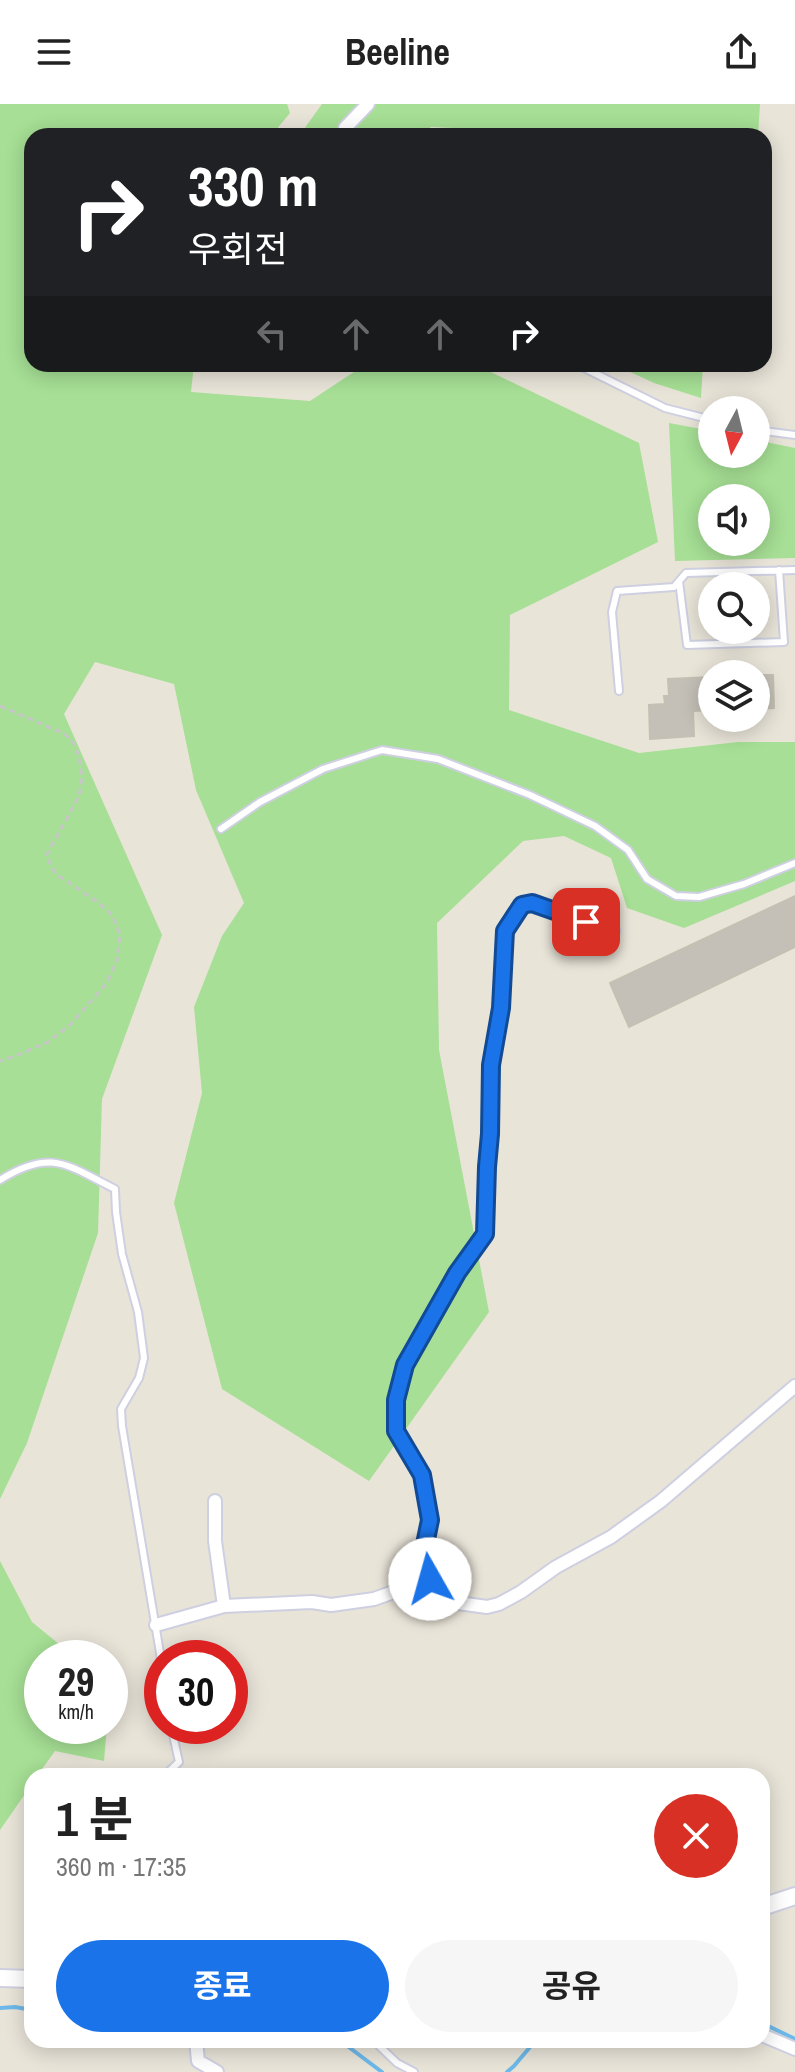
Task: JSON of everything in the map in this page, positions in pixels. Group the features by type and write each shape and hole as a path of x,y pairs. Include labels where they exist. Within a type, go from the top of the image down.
{"street":[{"path":"345,128 368,104"},
{"path":"613,931 532,903 522,905 505,931 501,1008 491,1065 485,1234 457,1273 405,1365 396,1400 396,1431 422,1475 430,1520 424,1549 430,1579 451,1602 487,1607 499,1604 556,1567 611,1537 661,1501 795,1386"},
{"path":"215,1501 215,1541 224,1606"},
{"path":"156,1625 224,1606 312,1602 331,1605 374,1599 430,1579"},
{"path":"770,1904 795,1896"},
{"path":"0,1978 24,1979"},
{"path":"770,2038 795,2049"},
{"path":"197,2048 198,2061 217,2072"}],"lane":[{"path":"592,372 665,408 698,416"},
{"path":"770,432 795,435"},
{"path":"679,581 687,645 784,642 779,570"},
{"path":"619,691 612,612 617,591 674,587 686,573 795,570"},
{"path":"221,829 260,802 323,769 382,750 438,759 530,795 595,826 628,850 647,879 676,896 699,897 744,884 795,863"},
{"path":"0,1180 39,1161 65,1164 115,1189 122,1254 138,1312 144,1358 139,1378 121,1409 121,1418 158,1640"},
{"path":"173,1768 179,1762 175,1744"},
{"path":"381,2048 397,2063 414,2072"}],"path":[{"path":"0,706 65,734 75,745 82,778 79,796 46,856 56,874 112,915 120,934 117,960 106,984 70,1025 48,1042 0,1061"}],"green space":[{"path":"0,104 287,104 290,113 278,128 24,128 24,372 193,372 191,392 310,401 354,372 491,372 639,443 658,542 510,615 509,710 639,753 738,742 795,742 795,881 684,928 627,908 611,858 564,836 523,841 437,923 439,1050 489,1312 369,1481 222,1389 174,1203 202,1093 194,1007 222,936 244,903 196,790 174,684 95,662 64,714 162,935 102,1099 98,1233 27,1443 0,1499"},
{"path":"322,104 760,104 758,128 305,128"},
{"path":"630,372 703,372 701,396"},
{"path":"669,423 698,428 698,468 770,468 770,443 795,448 795,558 675,561"},
{"path":"0,1561 32,1622 54,1640 24,1640 24,1744 105,1744 104,1761 55,1751 43,1768 24,1768 24,1796 0,1830"}],"building":[{"path":"770,675 773,675 774,708 770,708"},
{"path":"698,678 698,711 693,711 694,736 650,739 649,705 665,704 664,696 669,696 668,679"},
{"path":"795,896 795,947 629,1027 610,983"}],"waterway":[{"path":"0,2008 24,2009"},
{"path":"770,2027 795,2039"},
{"path":"350,2048 382,2072"},
{"path":"507,2072 529,2048"}],"route":[{"path":"430,1579 424,1549 430,1520 422,1475 396,1431 396,1400 405,1365 457,1273 485,1234 491,1065 501,1008 505,931 522,905 532,903 586,922"}]}
